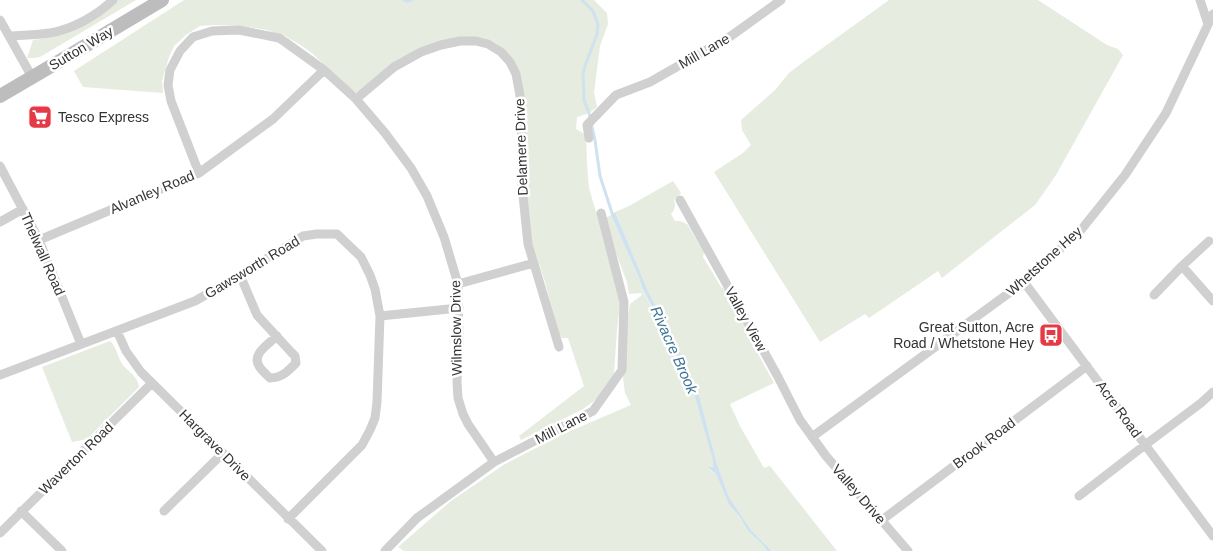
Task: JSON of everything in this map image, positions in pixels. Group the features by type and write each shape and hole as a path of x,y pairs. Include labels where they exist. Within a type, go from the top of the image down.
{"main road":[{"name":"Sutton Way","path":"0,96 162,0"}],"street":[{"path":"10,36 50,33 68,28 82,22 113,0"},
{"name":"Mill Lane","path":"589,138 587,125 616,95 650,82 731,36 781,0"},
{"path":"1200,0 1210,22"},
{"name":"Whetstone Hey","path":"812,437 1024,282 1081,230 1125,175 1166,113 1213,14"},
{"path":"0,20 32,77"},
{"name":"Wilmslow Drive","path":"199,173 171,101 168,85 170,70 180,51 193,37 212,31 239,30 279,38 324,70 356,99 411,168 427,196 444,237 458,284 458,398 468,424 494,462"},
{"name":"Delamere Drive","path":"356,99 394,67 421,52 441,45 460,41 476,41 488,44 501,52 510,62 516,74 521,101 522,186 528,244 559,347"},
{"name":"Alvanley Road","path":"39,240 199,173 273,119 324,70"},
{"name":"Thelwall Road","path":"0,166 39,240 81,344"},
{"name":"Valley View","path":"680,200 800,420 812,437"},
{"path":"0,222 23,209"},
{"name":"Mill Lane","path":"385,551 417,518 494,462 593,411 622,370 624,302 601,213"},
{"name":"Gawsworth Road","path":"0,375 195,301 303,236 336,234 361,257 375,289 380,316 375,418 362,445 356,452 288,519"},
{"path":"1154,295 1209,241"},
{"path":"458,284 534,263"},
{"path":"1182,266 1213,301"},
{"path":"240,275 257,315 277,336 295,356 296,363 282,376 270,378 258,365 257,360 258,354 277,336"},
{"name":"Acre Road","path":"1024,282 1213,536"},
{"path":"380,316 459,308"},
{"name":"Hargrave Drive","path":"117,331 126,351 141,372 322,551"},
{"name":"Brook Road","path":"882,520 1087,366"},
{"name":"Waverton Road","path":"0,533 152,383"},
{"path":"1080,496 1213,392"},
{"name":"Valley Drive","path":"812,437 826,456 908,551"},
{"path":"164,511 223,453"},
{"path":"22,511 62,551"}],"shaded area":[{"path":"118,0 136,0 40,57 27,58 33,40 57,36 74,30 105,12"},
{"path":"184,0 594,0 607,13 608,24 600,46 594,93 597,107 589,113 577,117 576,129 586,135 589,188 621,297 614,374 601,396 583,409 521,440 519,436 584,386 568,338 562,338 559,334 532,242 526,199 526,101 519,74 506,51 494,42 483,38 447,40 363,90 356,92 351,91 312,53 285,36 267,30 243,26 200,26 174,46 162,81 163,93 83,87 74,71"},
{"path":"889,0 1038,0 1107,45 1118,49 1123,55 1056,175 1035,205 942,278 938,271 869,318 865,314 820,342 714,172 743,153 751,145 742,130 741,120 775,90 789,73"},
{"path":"673,181 681,193 674,200 675,208 671,214 675,221 687,224 704,252 703,257 746,327 746,332 774,383 730,404 764,468 770,466 837,551 772,551 751,530 729,497 717,464 699,395 679,350 649,293 615,212"},
{"path":"611,215 642,289 675,350 696,396 713,461 713,469 708,469 716,474 729,505 740,517 747,530 767,551 404,551 398,547 451,501 505,464 561,435 631,405 625,393 623,378 625,333 630,304 642,295 641,293 629,294 627,282 610,238 605,218"},
{"path":"110,341 123,365 137,379 139,387 87,439 72,442 42,367"}],"water":[{"path":"615,212 649,293 679,350 699,395 717,464 729,497 751,530 772,551 767,551 747,530 740,517 729,505 716,474 708,468 713,468 713,461 695,396 675,350 642,288 611,215"}],"waterway":[{"path":"404,0 412,0"},
{"path":"582,0 593,11 598,25 597,34 583,73 584,100 595,140 600,176 613,216"}],"place":[{"name":"Tesco Express","path":"40,117"},
{"name":"Great Sutton, Acre Road / Whetstone Hey","path":"1051,335"}],"water label":[{"name":"Rivacre Brook","path":"674,350"}]}
